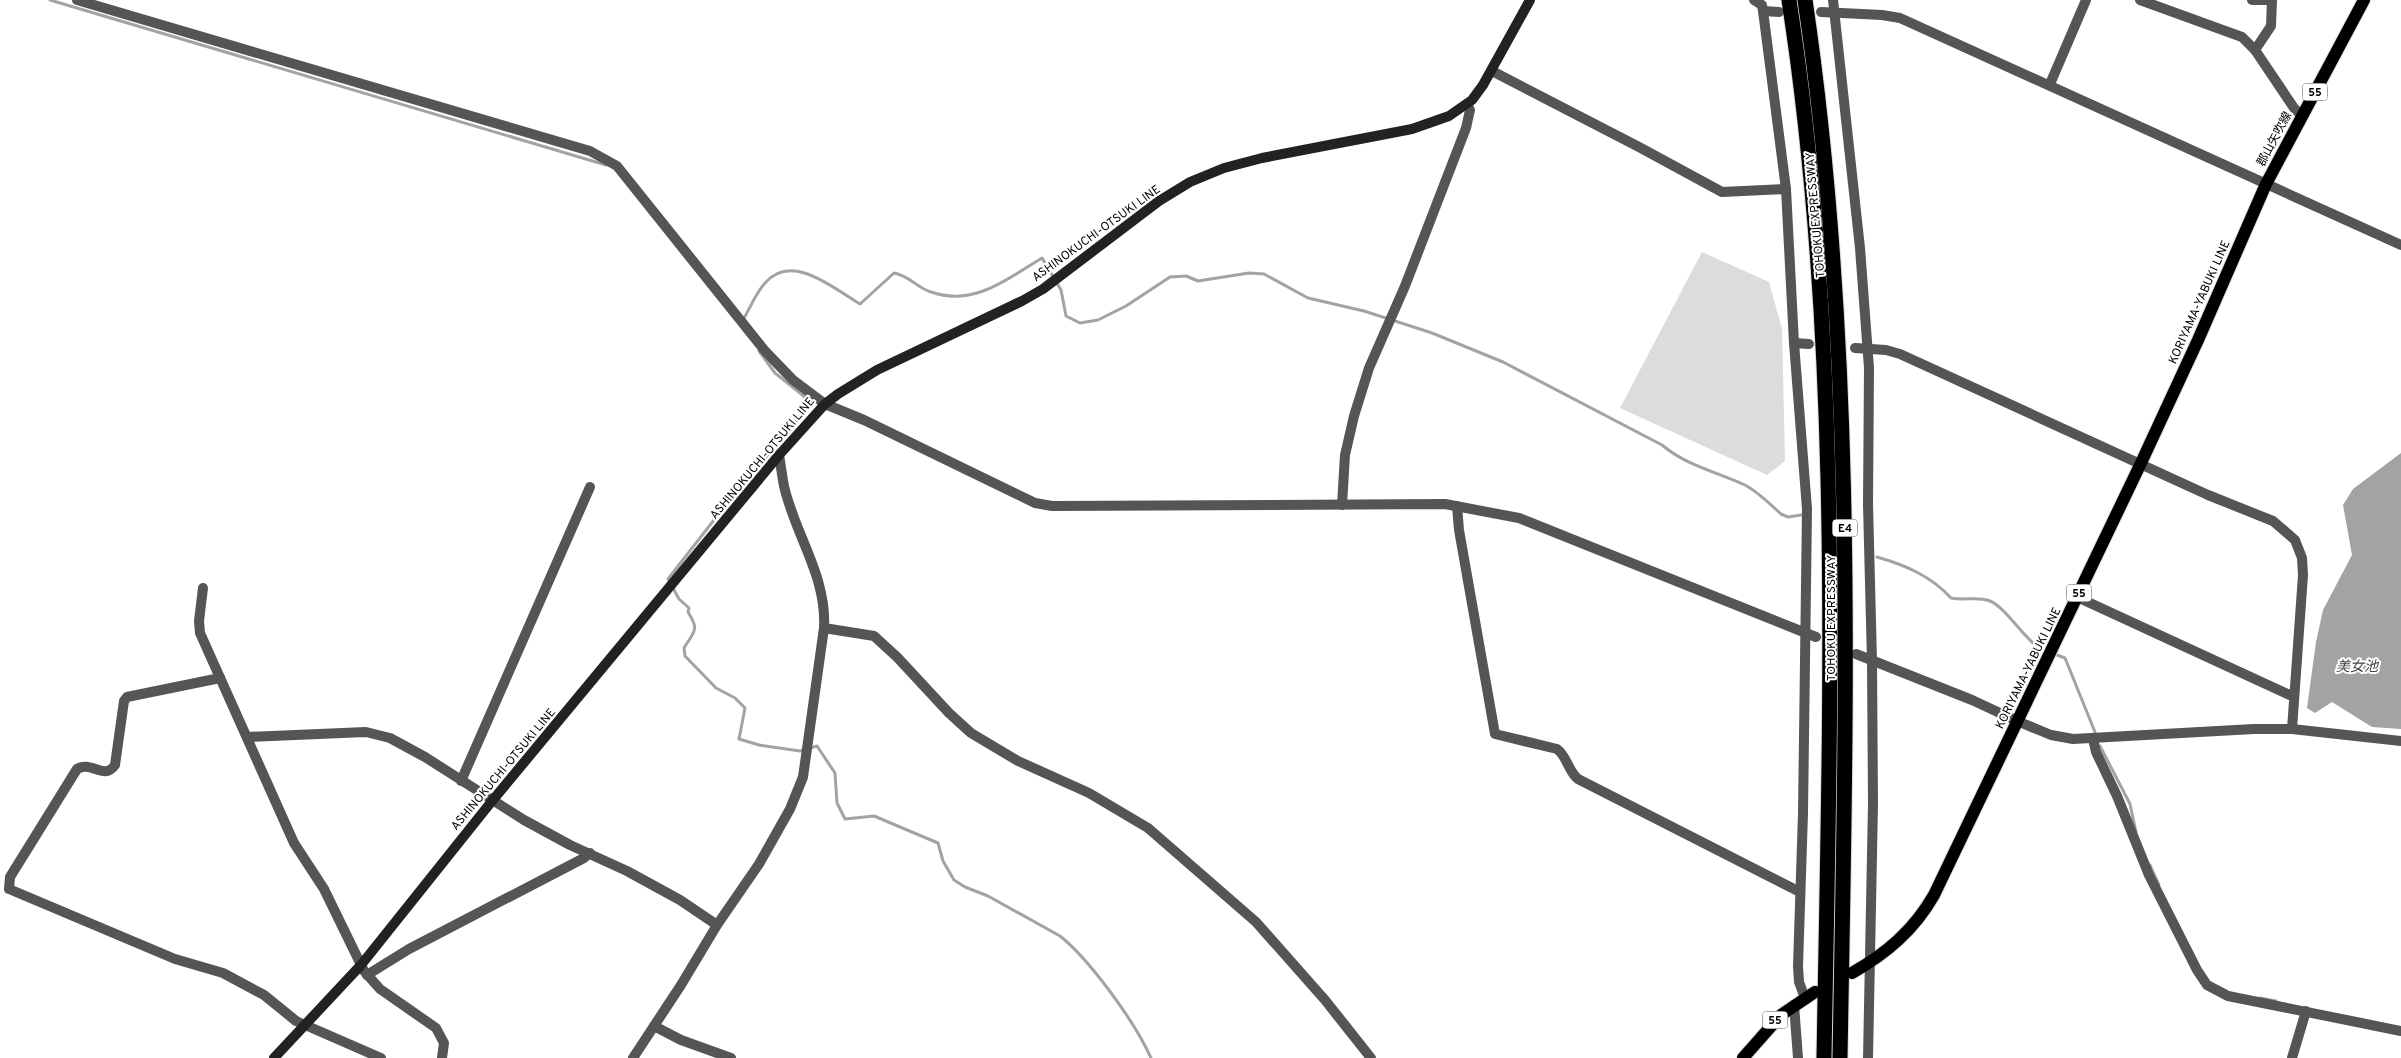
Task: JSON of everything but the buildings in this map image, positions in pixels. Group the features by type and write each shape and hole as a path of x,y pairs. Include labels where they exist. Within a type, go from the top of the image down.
{"highway":[{"name":"TOHOKU EXPRESSWAY","path":"1804,0 1826,172 1836,287 1843,440 1846,742 1840,1058"},
{"name":"TOHOKU EXPRESSWAY","path":"1784,6 1809,164 1825,382 1830,656 1824,1058"}],"main road":[{"name":"ASHINOKUCHI-OTSUKI LINE","path":"274,1058 307,1025 360,965 492,801 779,455 825,404 877,370 1022,301 1043,289 1159,201 1190,182 1224,168 1262,158 1419,127 1449,116 1467,104 1478,93 1530,0"},
{"name":"郡山矢吹線","path":"2266,184 2364,0"},
{"name":"KORIYAMA-YABUKI LINE","path":"1852,972 1871,962 1902,939 1928,906 2141,464 2198,340 2266,184"},
{"name":"55","path":"1743,1058 1768,1027 1794,1005 1810,995"}],"street":[{"path":"77,0 604,157 617,166 653,208 785,374 825,404 864,420 1018,495 1052,506 1089,504 1445,504 1457,506 1519,518 1816,637"},
{"path":"1754,0 1762,5 1786,189 1794,343 1806,509 1803,813 1798,974 1799,982 1810,995"},
{"path":"1833,0 1860,248 1867,349 1872,661 1871,962 1868,1058"},
{"path":"2050,84 2086,0"},
{"path":"2140,0 2229,31 2242,38 2255,50 2294,108 2302,116"},
{"path":"2252,0 2272,0 2271,26 2255,50"},
{"path":"1763,11 1784,6"},
{"path":"1821,12 1900,18 2050,84 2401,245"},
{"path":"1492,71 1639,146 1722,192 1786,189"},
{"path":"1342,505 1345,455 1362,388 1377,347 1418,255 1466,128 1470,110 1467,104"},
{"path":"1794,343 1809,344"},
{"path":"1855,348 1886,350 1900,354 2216,498 2273,521 2295,540 2302,558 2303,575 2292,729"},
{"path":"633,1058 716,925 773,840 790,809 803,777 824,628 824,603 820,583 784,486 779,455"},
{"path":"461,781 590,487"},
{"path":"1457,506 1462,550 1495,734 1561,751 1572,775 1578,779 1732,855 1800,892"},
{"path":"202,588 199,621 200,633 294,843 324,889 360,965 380,989 436,1028 444,1043 442,1058"},
{"path":"2077,597 2294,697"},
{"path":"824,628 874,636 897,656 949,713 972,733 1018,761 1089,794 1148,828 1256,922 1325,1000 1371,1058"},
{"path":"1856,654 1972,700 2051,735 2093,740 2254,729 2292,729 2401,741"},
{"path":"220,678 127,697 124,701 115,765 110,771 104,772 85,766 77,769 10,877 9,888 175,958 231,976 264,995 296,1021 381,1058"},
{"path":"247,737 366,732 378,734 402,744 492,801 570,845 590,853 680,900 716,925"},
{"path":"2093,740 2096,752 2118,796 2149,874 2205,982 2228,996 2401,1032"},
{"path":"367,975 409,949 584,858 590,853"},
{"path":"1794,1005 1798,1058"},
{"path":"2292,1058 2306,1011"},
{"path":"654,1026 681,1040 731,1058"}],"shaded area":[{"path":"1702,252 1769,282 1782,329 1785,461 1767,475 1620,408"}],"water":[{"name":"美女池","path":"2401,453 2401,729 2372,727 2332,702 2315,713 2307,708 2316,642 2323,610 2352,555 2343,505 2353,489"}],"waterway":[{"path":"50,0 606,165"},
{"path":"743,320 765,283 776,274 787,271 800,272 812,276 860,304 894,273 931,292 947,296 962,296 976,293 1003,282 1042,258 1061,290 1066,316 1080,323 1098,320 1126,306 1170,277 1186,276 1198,281 1249,273 1264,274 1308,298 1364,311 1432,333 1503,362 1662,445 1682,458 1745,485 1781,514 1788,517 1801,515"},
{"path":"670,582 668,579 735,493 805,411 805,397 775,373 759,351"},
{"path":"1877,557 1917,572 1935,583 1951,598 1980,599 1996,604 2040,649"},
{"path":"673,588 679,599 689,608 688,612 695,627 684,648 685,656 716,688 735,698 745,708 739,739 759,745 800,751 817,746 835,773 837,803 845,819 874,816 938,843 943,861 954,880 965,887 988,896 1060,936 1085,960 1111,992 1144,1043 1151,1058"},
{"path":"2057,655 2065,658 2095,732"},
{"path":"2100,746 2130,804 2136,832"},
{"path":"2150,865 2159,885"},
{"path":"2260,998 2276,1001"}]}
